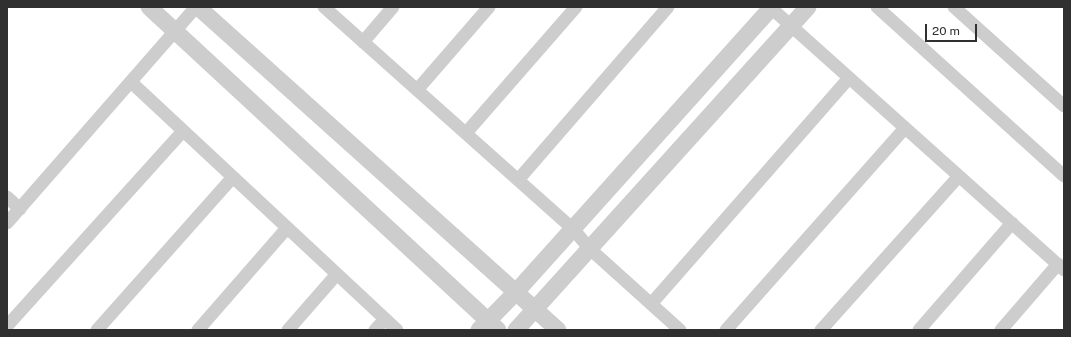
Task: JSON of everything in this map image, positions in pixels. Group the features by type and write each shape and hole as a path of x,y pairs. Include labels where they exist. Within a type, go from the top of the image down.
{"street":[{"path":"149,7 488,327 516,292 771,7 1061,267 1001,330"},
{"path":"7,223 175,30 197,7 558,330"},
{"path":"324,7 573,229 590,249 680,330"},
{"path":"363,42 393,7"},
{"path":"417,90 489,7"},
{"path":"466,133 576,7"},
{"path":"518,180 668,7"},
{"path":"516,330 808,7"},
{"path":"877,7 1064,176"},
{"path":"954,7 1064,106"},
{"path":"651,304 849,78"},
{"path":"131,82 397,330"},
{"path":"726,330 905,128"},
{"path":"7,326 183,131"},
{"path":"821,330 959,176"},
{"path":"97,330 233,177"},
{"path":"7,197 20,209"},
{"path":"920,330 1012,223"},
{"path":"198,330 287,228"},
{"path":"288,330 337,274"},
{"path":"375,330 385,319"}]}
